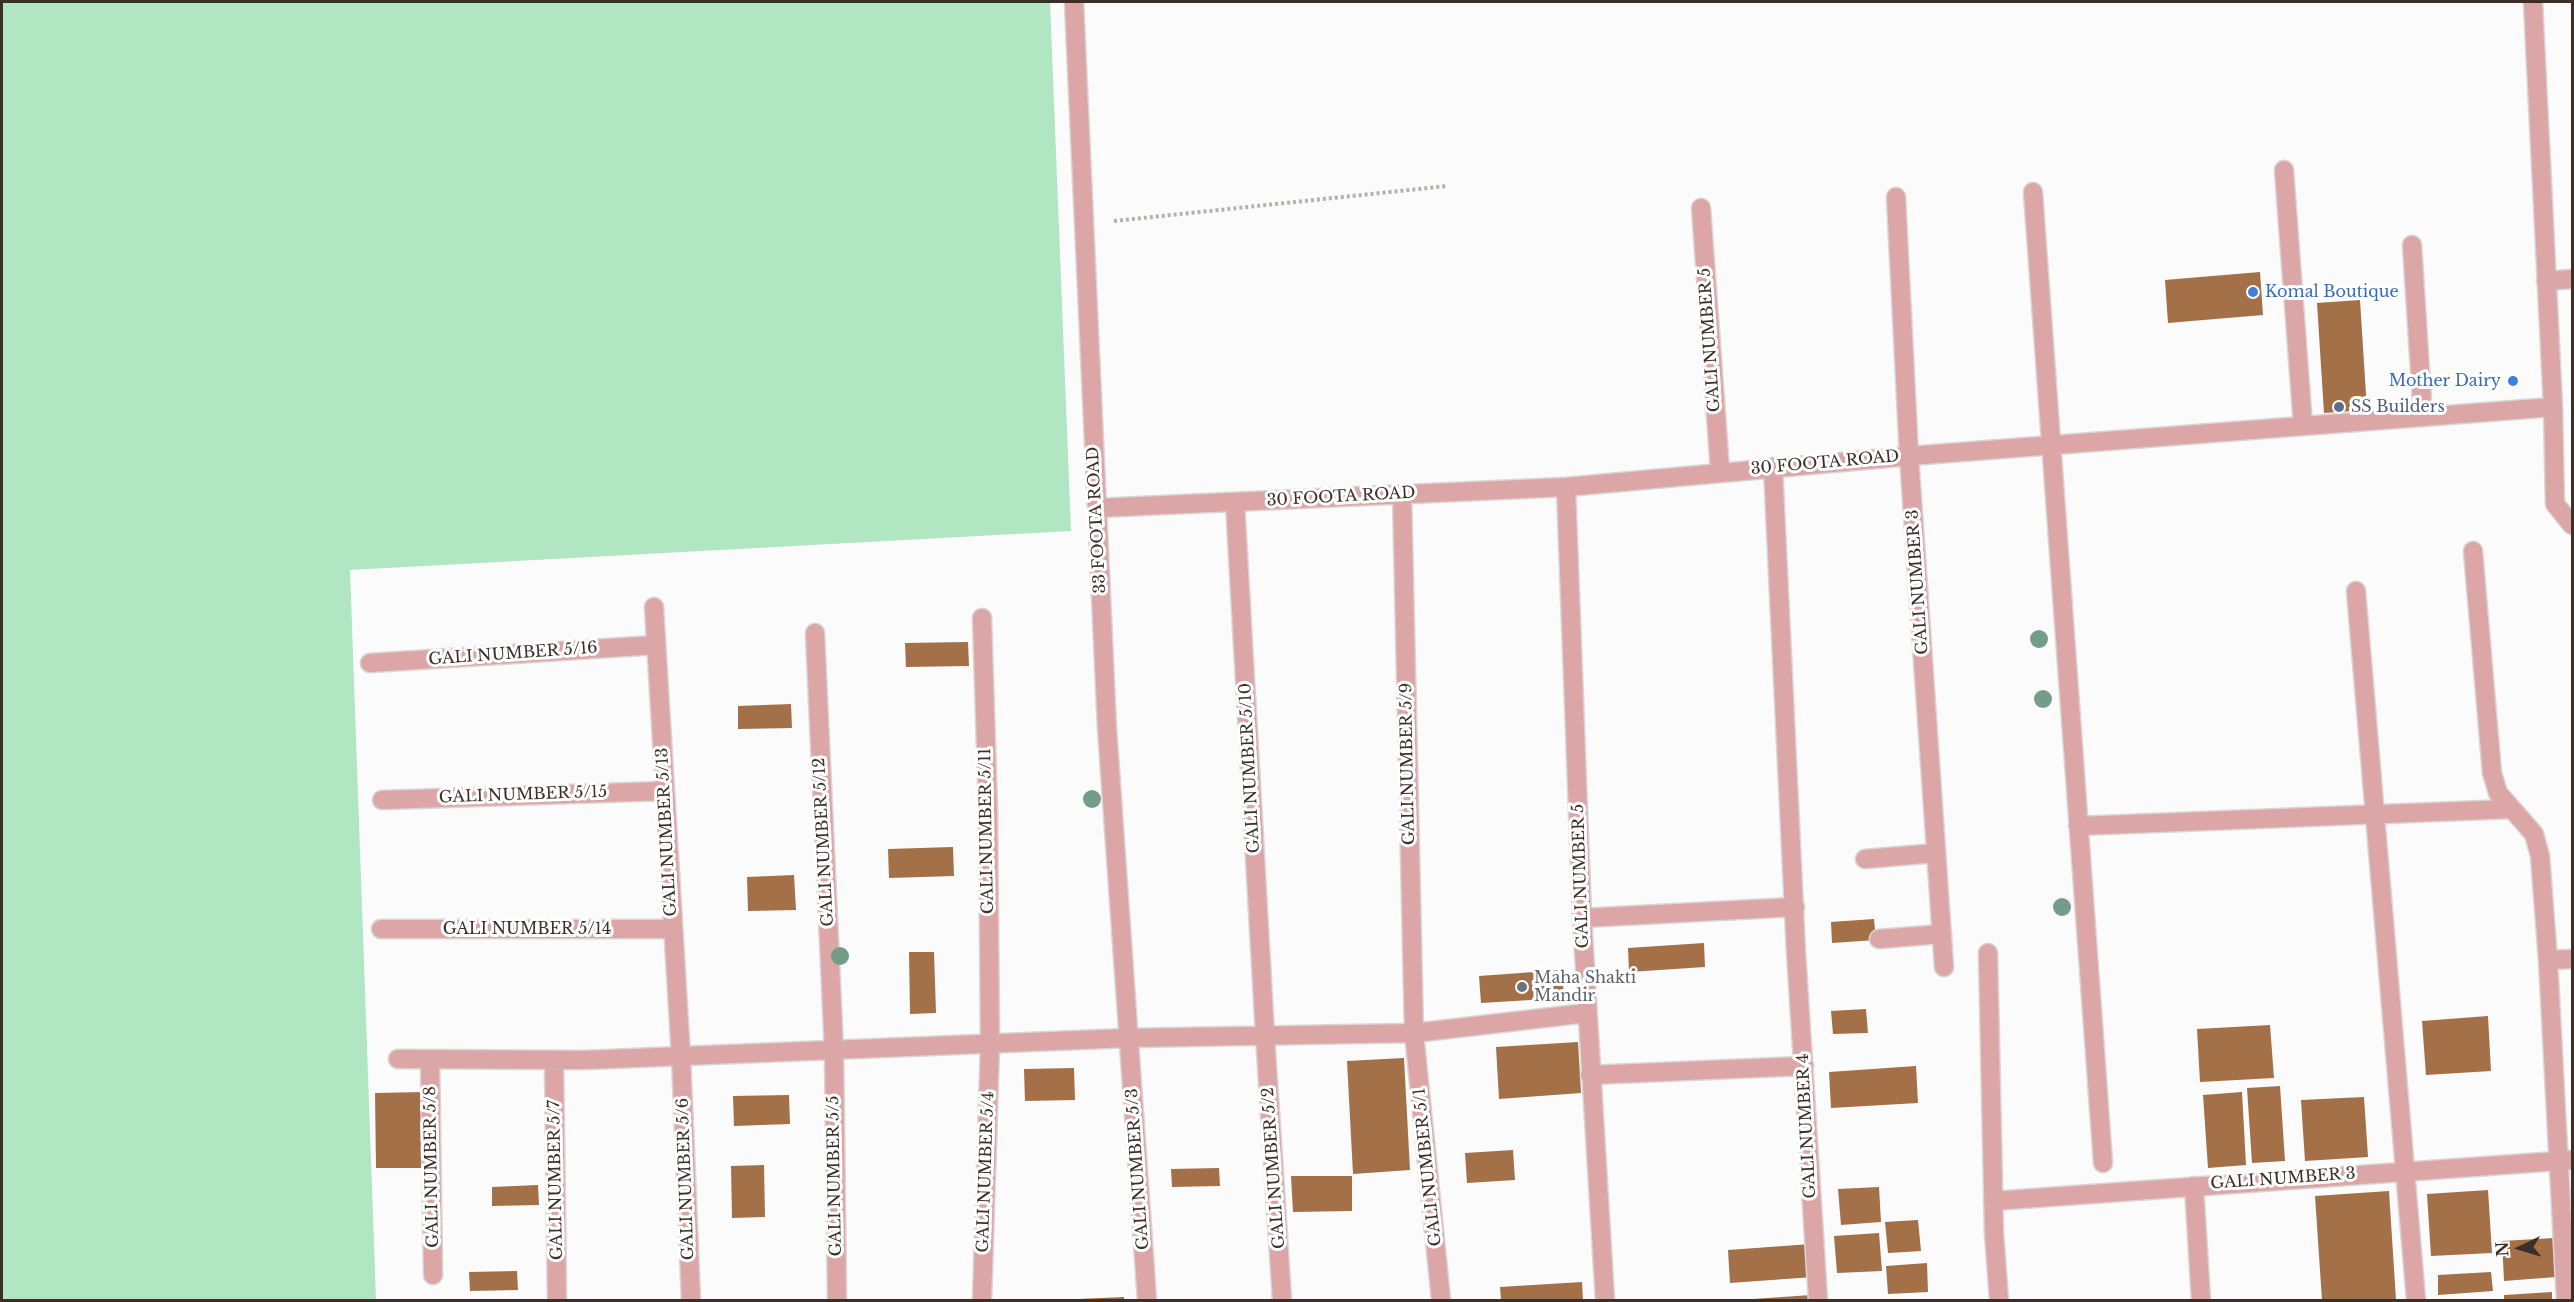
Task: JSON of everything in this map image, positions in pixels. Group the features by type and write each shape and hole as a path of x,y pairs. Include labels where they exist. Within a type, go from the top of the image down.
{"street":[{"name":"33 FOOTA ROAD","path":"1074,2 1107,728 1128,1038"},
{"path":"2533,2 2553,407 2555,504 2572,525"},
{"path":"2284,170 2303,426"},
{"path":"2033,192 2103,1163"},
{"name":"GALI NUMBER 3","path":"1896,197 1909,456 1944,967"},
{"name":"GALI NUMBER 5","path":"1701,208 1720,471"},
{"path":"2412,245 2423,417"},
{"path":"2546,281 2572,279"},
{"name":"30 FOOTA ROAD","path":"1097,508 1566,487 1720,471 2553,407"},
{"name":"GALI NUMBER 4","path":"1773,467 1796,952 1818,1300"},
{"name":"GALI NUMBER 5","path":"1566,487 1582,918 1605,1300"},
{"name":"GALI NUMBER 5/9","path":"1402,494 1414,1033"},
{"name":"GALI NUMBER 5/10","path":"1235,502 1265,1035"},
{"path":"2473,550 2492,773 2498,793 2534,834 2540,856 2565,1160 2568,1294"},
{"path":"2356,591 2407,1170 2416,1300"},
{"name":"GALI NUMBER 5/13","path":"654,606 681,1057"},
{"name":"GALI NUMBER 5/11","path":"982,618 988,810 990,1044"},
{"name":"GALI NUMBER 5/12","path":"815,633 834,1050"},
{"name":"GALI NUMBER 5/16","path":"370,663 656,645"},
{"name":"GALI NUMBER 5/15","path":"382,800 665,791"},
{"path":"2078,826 2511,809"},
{"path":"1865,859 1936,853"},
{"path":"1582,918 1794,908"},
{"name":"GALI NUMBER 5/14","path":"381,929 673,929"},
{"path":"1879,939 1942,934"},
{"path":"1988,953 1994,1233 1999,1300"},
{"path":"2548,960 2572,959"},
{"path":"398,1059 554,1060 681,1057 1128,1038 1414,1033 1587,1013"},
{"name":"GALI NUMBER 5/1","path":"1414,1033 1441,1300"},
{"name":"GALI NUMBER 5/2","path":"1265,1035 1282,1300"},
{"name":"GALI NUMBER 5/3","path":"1128,1038 1147,1300"},
{"name":"GALI NUMBER 5/4","path":"982,1300 990,1044"},
{"name":"GALI NUMBER 5/5","path":"834,1050 837,1300"},
{"name":"GALI NUMBER 5/6","path":"681,1057 691,1300"},
{"name":"GALI NUMBER 5/8","path":"430,1060 434,1275"},
{"name":"GALI NUMBER 5/7","path":"554,1060 557,1300"},
{"path":"1590,1075 1804,1066"},
{"name":"GALI NUMBER 3","path":"1993,1201 2565,1160"},
{"path":"2194,1186 2201,1300"}],"path":[{"path":"1083,224 1447,186"}],"green space":[{"path":"2,2 1050,2 1071,531 350,570 376,1300 2,1300"}],"building":[{"path":"2260,272 2263,315 2168,323 2165,280"},
{"path":"2360,300 2367,410 2324,413 2317,303"},
{"path":"968,642 969,666 906,667 905,643"},
{"path":"791,704 792,728 738,729 738,706"},
{"path":"953,847 954,876 889,878 888,849"},
{"path":"794,875 796,910 748,911 747,877"},
{"path":"1874,919 1876,940 1832,943 1831,922"},
{"path":"1704,943 1705,967 1629,972 1628,948"},
{"path":"909,952 934,952 936,1013 910,1014"},
{"name":"Maha Shakti Mandir","path":"1562,970 1564,998 1481,1003 1479,976"},
{"path":"1866,1009 1868,1033 1833,1034 1831,1011"},
{"path":"2488,1016 2491,1071 2426,1075 2422,1021"},
{"path":"2270,1025 2274,1078 2200,1082 2197,1029"},
{"path":"1578,1042 1581,1093 1499,1099 1496,1047"},
{"path":"1404,1058 1410,1170 1353,1174 1347,1061"},
{"path":"1916,1066 1918,1103 1831,1108 1829,1072"},
{"path":"1074,1068 1075,1100 1025,1101 1024,1069"},
{"path":"2280,1086 2285,1161 2252,1163 2247,1088"},
{"path":"425,1092 427,1168 376,1168 375,1093"},
{"path":"2242,1092 2246,1165 2208,1168 2203,1095"},
{"path":"789,1095 790,1124 734,1126 733,1096"},
{"path":"2364,1097 2368,1157 2305,1161 2301,1100"},
{"path":"1513,1150 1515,1180 1467,1183 1465,1153"},
{"path":"764,1165 765,1217 732,1218 731,1166"},
{"path":"1219,1168 1220,1186 1172,1187 1171,1169"},
{"path":"1291,1176 1352,1176 1352,1211 1293,1212"},
{"path":"538,1185 539,1205 492,1206 492,1187"},
{"path":"1879,1187 1881,1222 1841,1225 1838,1189"},
{"path":"2488,1190 2492,1253 2431,1256 2427,1194"},
{"path":"2389,1191 2396,1300 2322,1300 2315,1196"},
{"path":"1918,1220 1921,1251 1888,1253 1885,1222"},
{"path":"1879,1233 1882,1271 1837,1273 1834,1236"},
{"path":"2554,1238 2556,1277 2504,1281 2502,1241"},
{"path":"1811,1244 1813,1277 1730,1283 1728,1250"},
{"path":"1927,1263 1928,1292 1888,1294 1886,1266"},
{"path":"517,1271 518,1290 470,1291 469,1272"},
{"path":"2491,1272 2493,1291 2438,1295 2438,1275"},
{"path":"1582,1282 1583,1300 1501,1300 1500,1287"},
{"path":"2552,1292 2552,1300 2504,1300 2504,1295"},
{"path":"1811,1295 1811,1300 1753,1300 1753,1299"},
{"path":"1124,1297 1124,1300 1078,1300 1078,1299"}],"place":[{"name":"Komal Boutique","path":"2253,292"},
{"name":"Mother Dairy","path":"2513,381"},
{"name":"SS Builders","path":"2339,407"},
{"name":"Maha Shakti Mandir","path":"1522,987"}]}
